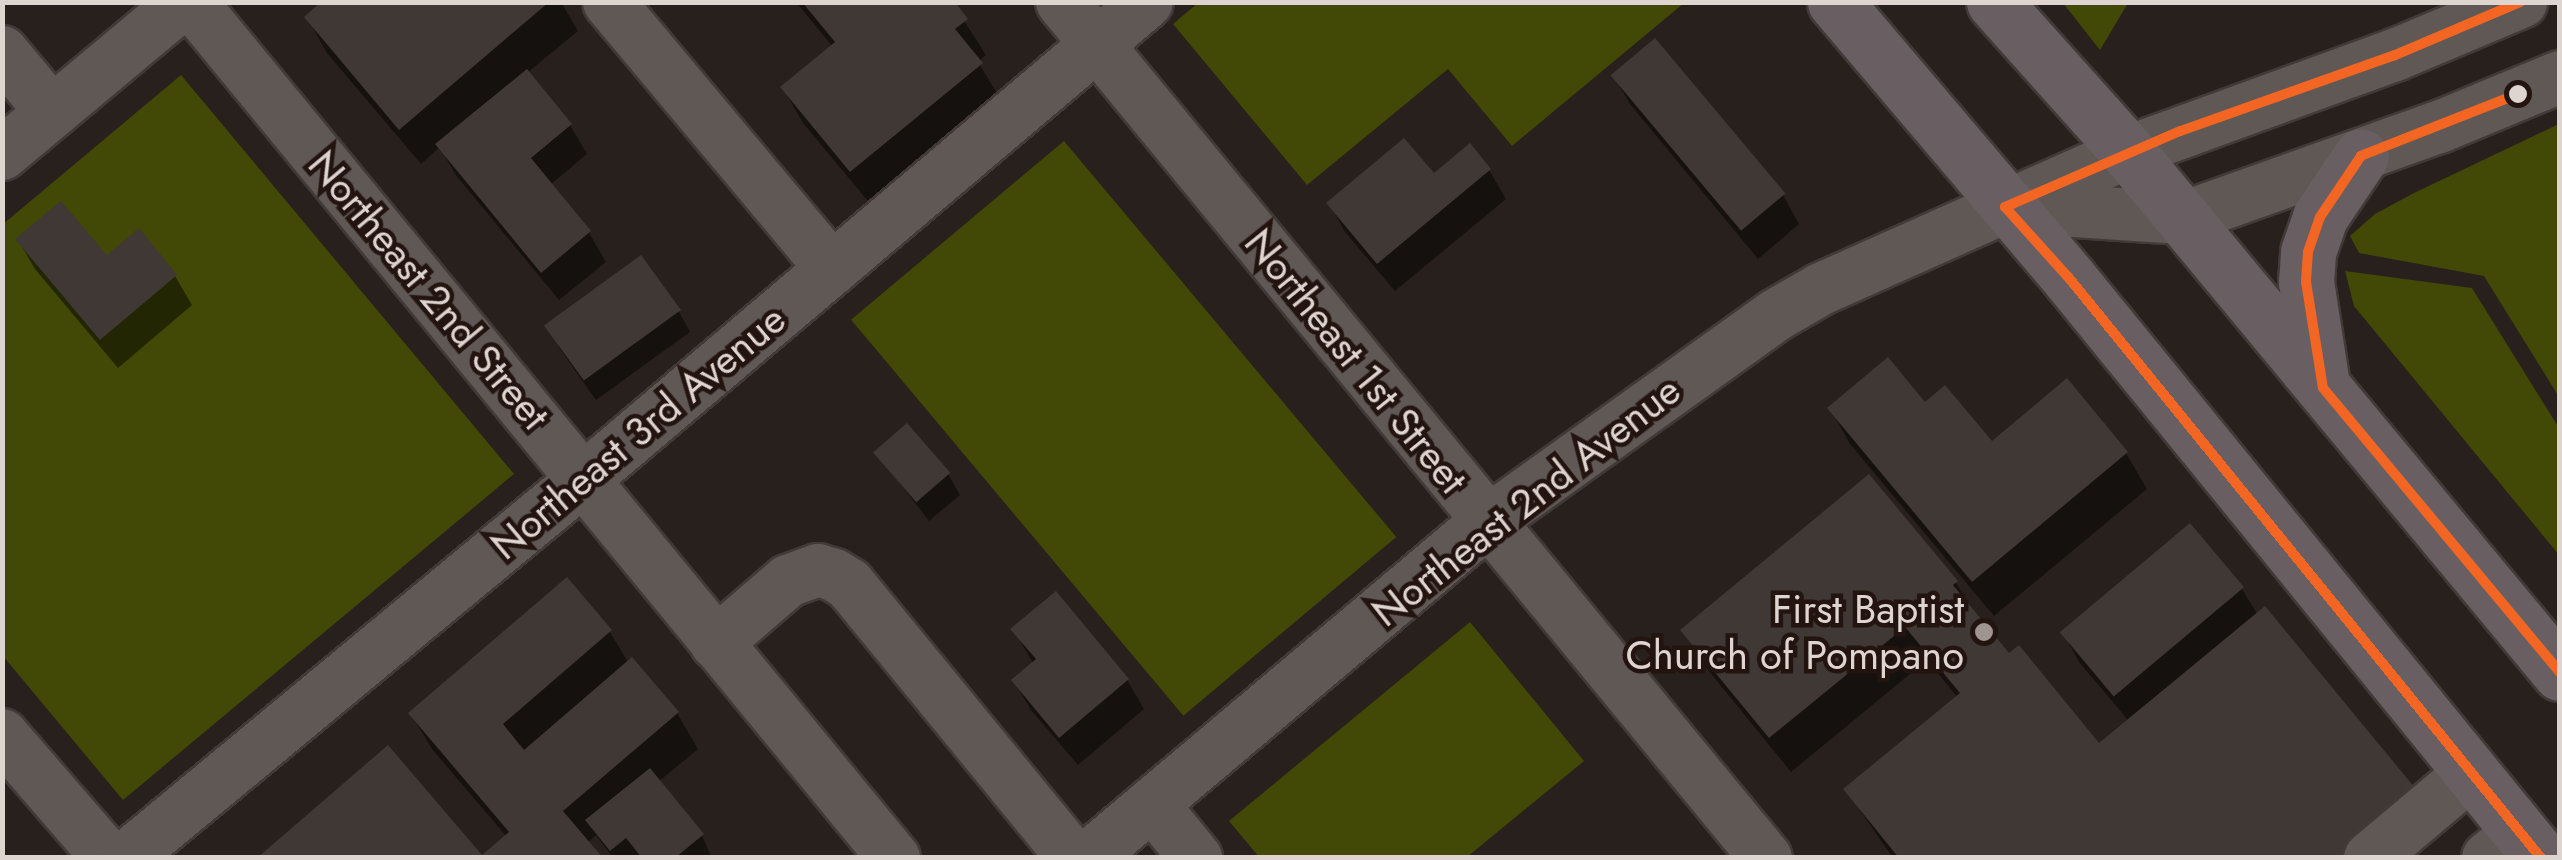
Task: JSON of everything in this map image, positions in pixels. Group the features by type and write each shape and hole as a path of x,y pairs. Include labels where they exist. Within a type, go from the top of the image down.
{"main road":[{"path":"1835,2 2069,278 2472,772 2516,849"},
{"path":"1994,2 2128,152 2560,673"},
{"path":"2323,388 2306,282 2308,252 2320,216 2361,156"}],"street":[{"path":"2,154 187,2"},
{"name":"Northeast 2nd Street","path":"187,2 585,478 894,858"},
{"name":"Northeast 1st Street","path":"1062,2 1487,522 1746,851"},
{"name":"Northeast 3rd Avenue","path":"126,858 585,478 1147,2"},
{"name":"Northeast 2nd Avenue","path":"1088,858 1487,522 1776,315 1821,289 2128,152 2394,54 2521,2"},
{"path":"619,6 832,269"},
{"path":"2,52 52,112"},
{"path":"2005,206 2183,218 2361,156 2560,77"},
{"path":"716,643 788,581 818,570 849,584 1073,858"},
{"path":"2,735 108,858"},
{"path":"2370,858 2472,772"},
{"path":"1152,804 1196,858"}],"green space":[{"path":"1199,2 1684,3 1512,146 1448,69 1307,185 1173,24"},
{"path":"2063,3 2128,3 2100,50"},
{"path":"181,75 514,474 123,800 3,656 2,225"},
{"path":"2559,124 2559,397 2484,276 2359,253 2350,236 2375,214 2414,193"},
{"path":"1064,141 1396,537 1183,716 851,320"},
{"path":"2345,271 2472,288 2559,428 2559,555 2354,306"},
{"path":"1470,622 1584,761 1467,857 1259,857 1229,821"}],"building":[{"path":"321,2 549,2 399,130 304,17"},
{"path":"802,2 955,2 968,19 955,29 983,63 850,172 780,87 835,42"},
{"path":"1655,38 1785,194 1741,231 1611,75"},
{"path":"527,69 572,124 531,158 591,231 541,273 435,144"},
{"path":"1404,138 1434,173 1470,143 1491,169 1377,264 1326,203"},
{"path":"61,201 107,255 139,228 177,275 100,340 15,239"},
{"path":"641,255 681,310 584,381 544,326"},
{"path":"1888,357 1925,402 1945,385 1992,441 2067,378 2128,452 1972,582 1827,408"},
{"path":"907,423 950,473 916,502 873,453"},
{"path":"1869,474 1958,581 1953,585 2009,653 2019,645 2099,743 2265,606 2420,794 2343,858 1899,858 1843,789 1960,693 1905,627 1769,738 1680,630"},
{"path":"2190,523 2244,587 2114,697 2060,632"},
{"path":"567,577 612,630 503,724 524,750 632,657 679,712 563,811 603,858 257,858 388,745 482,855 509,832 408,713"},
{"path":"1056,591 1129,679 1059,738 1011,680 1036,659 1010,629"},
{"path":"650,768 704,834 675,858 642,858 626,838 610,851 585,820"}],"transit line":[{"path":"2520,2 2395,55 2180,131 2005,207 2069,278 2541,858"},
{"path":"2518,94 2361,156 2320,217 2308,252 2306,282 2323,388 2560,672"}],"place":[{"name":"First Baptist Church of Pompano","path":"1984,632"}]}
